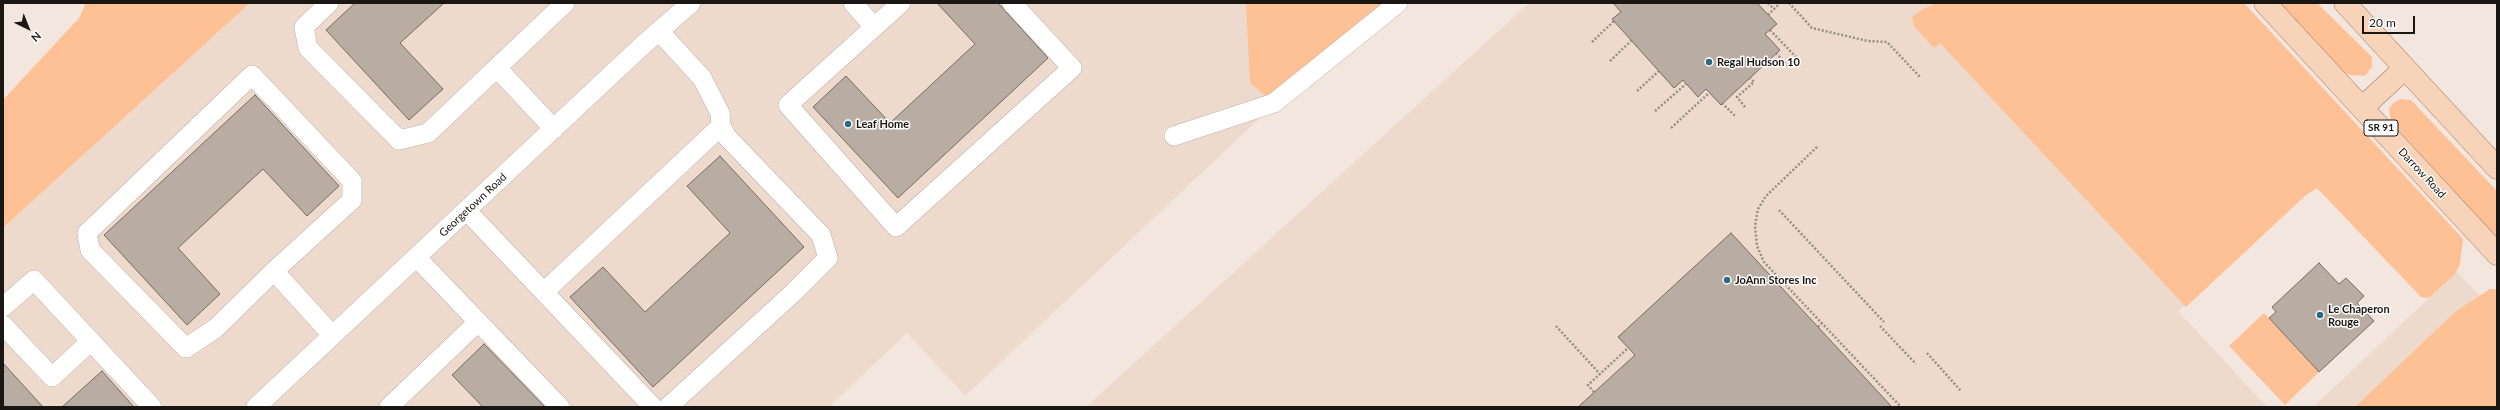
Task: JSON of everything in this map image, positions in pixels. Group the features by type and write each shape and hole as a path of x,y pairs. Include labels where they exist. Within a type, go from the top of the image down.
{"main road":[{"name":"Darrow Road","path":"2265,3 2497,254"},
{"path":"2345,3 2497,168"},
{"path":"2362,108 2405,68"}],"street":[{"path":"329,3 304,27 308,48 400,140 428,133 565,3"},
{"name":"Georgetown Road","path":"256,407 659,31 691,3"},
{"path":"853,3 874,27"},
{"path":"900,3 788,105 896,227 1072,68 1012,3"},
{"path":"1174,136 1274,103 1398,3"},
{"path":"659,31 702,78 720,114 722,126 727,137 821,235 828,258 794,292 668,407"},
{"path":"497,68 554,129"},
{"path":"252,75 352,181 352,200 274,271 216,328 186,348 90,250 87,233 252,75"},
{"path":"544,292 722,126"},
{"path":"467,210 653,407"},
{"path":"416,257 560,407"},
{"path":"274,271 332,335"},
{"path":"3,307 34,280 150,406"},
{"path":"389,407 478,322"},
{"path":"3,326 52,377 91,341"}],"path":[{"path":"1768,3 1774,9"},
{"path":"1768,15 1780,3"},
{"path":"1789,3 1812,28 1868,41 1887,42 1920,78"},
{"path":"1792,6 1795,3"},
{"path":"1592,42 1614,21"},
{"path":"1770,30 1798,59"},
{"path":"1610,61 1632,41"},
{"path":"1776,53 1789,67"},
{"path":"1637,90 1659,71"},
{"path":"1745,107 1737,97 1754,82 1750,78"},
{"path":"1655,111 1686,84"},
{"path":"1671,128 1710,93"},
{"path":"1722,103 1735,116"},
{"path":"1817,147 1766,196 1758,209 1755,226 1757,246 1764,262 1901,407"},
{"path":"1779,210 1884,322"},
{"path":"1818,327 1822,323"},
{"path":"1556,326 1600,374"},
{"path":"1880,326 1916,364"},
{"path":"1594,392 1588,385 1628,348"},
{"path":"1927,353 1961,391"}],"shaded area":[{"path":"86,3 250,3 3,228 3,100 79,18"},
{"path":"250,3 1382,3 965,396 907,333 829,407 3,407 3,228"},
{"path":"1246,3 1382,3 1274,103 1250,83"},
{"path":"1529,3 2209,3 2348,153 2178,311 2267,407 1086,407"},
{"path":"1937,3 2244,3 2463,239 2460,264 2455,274 2429,298 2421,297 2317,188 2306,195 2186,307 1940,43 1934,48 1914,26 1912,17 1923,9"},
{"path":"2278,3 2317,3 2372,57 2372,67 2365,76 2350,75 2341,71"},
{"path":"2401,99 2411,100 2497,191 2497,238 2391,122 2389,109 2393,103"},
{"path":"2457,272 2497,314 2497,407 2313,407"},
{"path":"2490,289 2497,289 2497,407 2355,407 2456,311"},
{"path":"2264,313 2319,372 2285,405 2229,346"}],"building":[{"path":"355,3 444,3 400,43 443,89 409,120 326,30"},
{"path":"937,3 998,3 1048,58 898,198 813,107 846,76 890,123 975,44"},
{"name":"Regal Hudson 10","path":"1613,3 1757,3 1777,24 1765,34 1780,50 1721,105 1706,89 1698,97 1683,80 1674,88 1612,19 1621,12"},
{"path":"255,95 339,186 307,216 263,169 178,248 220,294 187,325 104,235"},
{"path":"720,156 804,247 653,387 570,297 603,267 645,312 730,233 687,186"},
{"name":"JoAnn Stores Inc","path":"1731,233 1892,407 1578,407 1635,355 1618,337"},
{"name":"Le Chaperon Rouge","path":"2319,263 2339,284 2346,278 2364,296 2357,303 2374,321 2319,372 2269,318 2276,312 2272,307"},
{"path":"484,344 545,407 483,407 452,375"},
{"path":"3,363 43,407 3,407"},
{"path":"102,371 134,407 62,407"}],"place":[{"name":"Regal Hudson 10","path":"1709,62"},
{"name":"Leaf Home","path":"848,124"},
{"name":"JoAnn Stores Inc","path":"1727,280"},
{"name":"Le Chaperon Rouge","path":"2320,315"}]}
